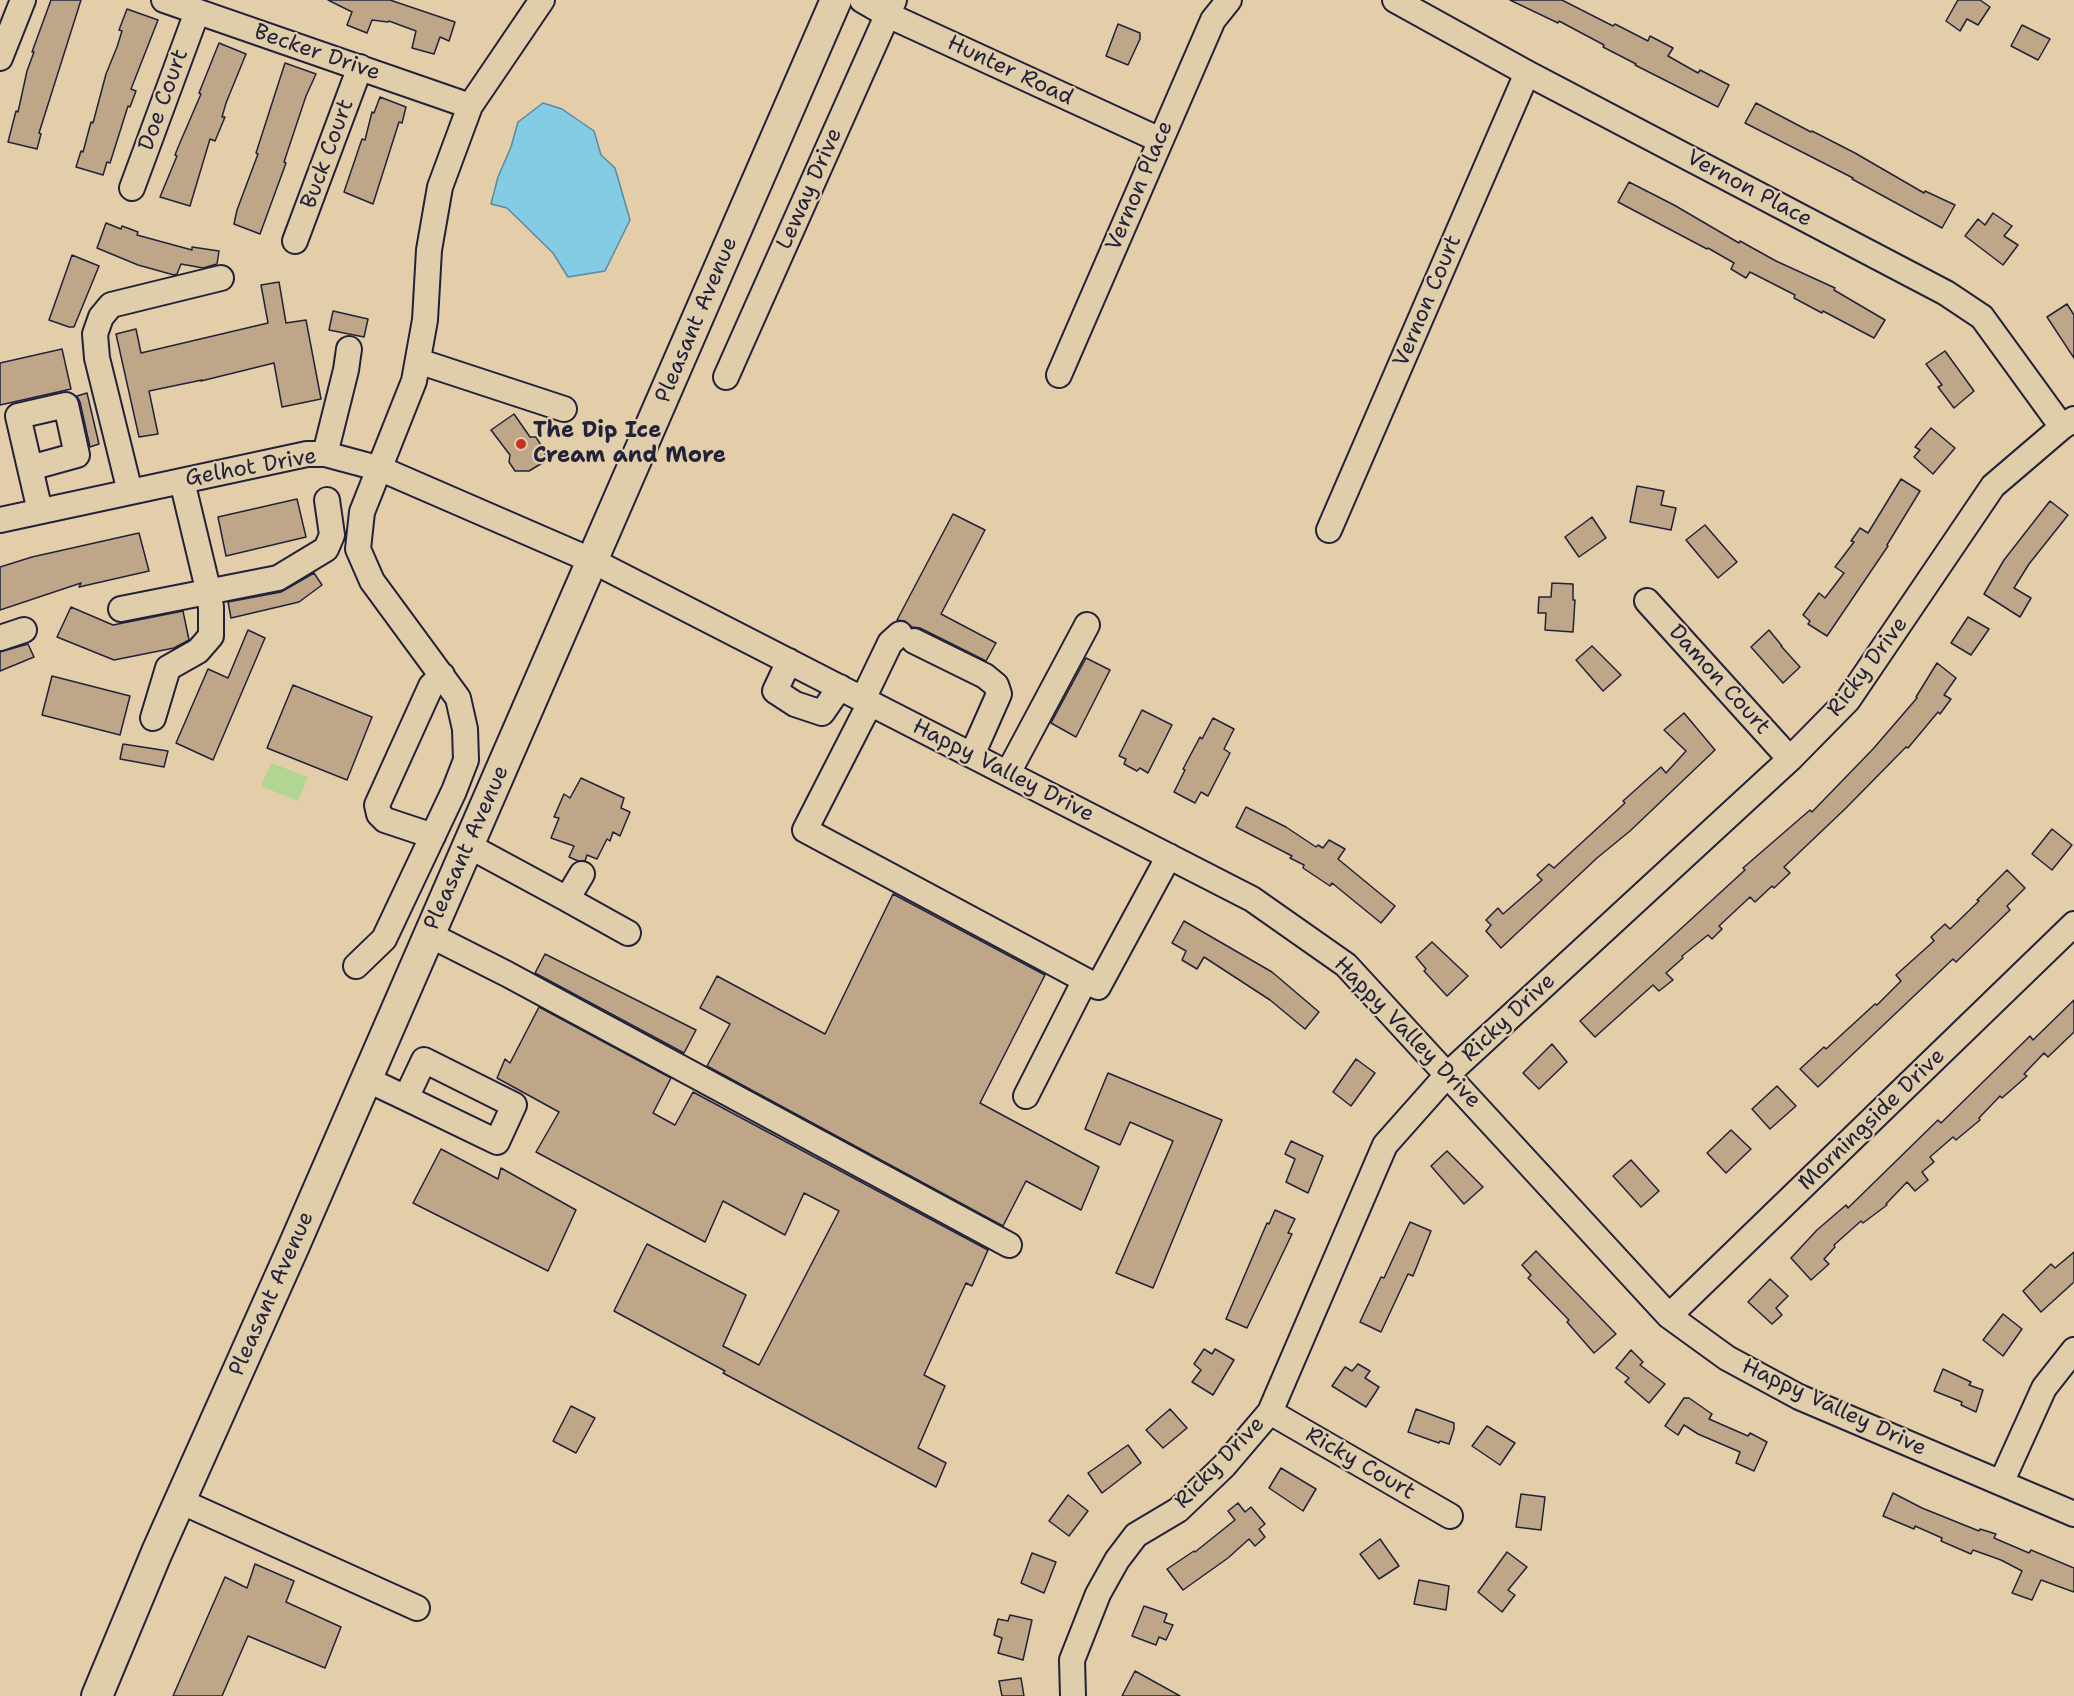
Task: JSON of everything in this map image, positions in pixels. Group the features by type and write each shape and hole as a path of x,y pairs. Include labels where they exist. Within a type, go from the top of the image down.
{"main road":[{"name":"Pleasant Avenue","path":"97,1696 180,1501 469,846 836,0"}],"street":[{"path":"3,44 23,0"},
{"name":"Becker Drive","path":"164,0 470,106"},
{"path":"356,966 384,939 466,760 465,729 458,698 372,581 358,549 362,512 414,381 425,320 429,250 440,187 470,106 542,0"},
{"name":"Hunter Road","path":"862,0 891,8 1160,140"},
{"name":"Vernon Place","path":"1059,375 1213,20 1229,0"},
{"name":"Vernon Place","path":"1395,0 1527,73 1946,293 1982,317 2068,423"},
{"name":"Leway Drive","path":"726,377 891,8"},
{"name":"Doe Court","path":"132,188 197,12"},
{"name":"Buck Court","path":"295,241 360,67"},
{"name":"Vernon Court","path":"1329,530 1527,73"},
{"path":"130,492 98,358 95,334 101,317 111,305 221,278"},
{"path":"324,453 346,370 349,349"},
{"path":"418,361 564,410"},
{"name":"Ricky Drive","path":"1073,1696 1072,1660 1098,1594 1117,1560 1137,1535 1178,1510 1216,1473 1270,1412 1385,1145 1448,1074 1790,759 1848,700 1994,486 2068,423"},
{"name":"Gelhot Drive","path":"0,520 307,454 324,453 381,469 593,561"},
{"path":"30,468 40,512"},
{"path":"153,718 168,668 198,651 211,636 211,607 182,481"},
{"path":"121,609 278,578 326,549 332,535 327,500"},
{"name":"Happy Valley Drive","path":"593,561 1252,899 1346,965 1669,1316 1727,1358 1799,1397 2074,1514"},
{"name":"Damon Court","path":"1647,601 1790,759"},
{"path":"1008,773 1087,625"},
{"path":"0,638 24,630"},
{"path":"972,755 999,694 996,686 985,676 907,637 890,643 867,701 805,830 1098,987 1169,856"},
{"path":"789,661 775,691 795,704 822,713 840,687"},
{"path":"433,836 385,820 379,814 376,806 431,686 442,675"},
{"path":"469,846 628,933"},
{"path":"567,900 582,874"},
{"name":"Morningside Drive","path":"1669,1316 2074,924"},
{"path":"430,935 518,980 1009,1245"},
{"path":"1026,1096 1085,980"},
{"path":"366,1079 406,1098"},
{"path":"2001,1484 2044,1388 2074,1350"},
{"name":"Ricky Court","path":"1270,1412 1450,1516"},
{"path":"180,1501 417,1608"}],"green space":[{"path":"271,763 308,777 298,801 261,786"}],"water":[{"path":"543,103 562,109 594,131 601,155 615,168 630,220 605,271 568,277 553,253 507,208 491,204 518,122"}],"building":[{"path":"51,0 81,0 39,133 41,134 37,149 8,142 34,52 32,52"},
{"path":"328,0 390,0 455,22 449,41 440,37 434,54 412,48 416,31 389,21 372,20 367,33 347,25 352,12"},
{"path":"1510,0 1562,0 1648,41 1650,36 1673,48 1668,56 1698,73 1700,70 1729,85 1718,107 1635,65 1559,21 1558,23"},
{"path":"1958,0 1980,0 1990,7 1978,25 1967,19 1960,31 1946,21"},
{"path":"127,9 158,20 131,89 136,91 130,107 128,106 110,163 107,162 103,175 76,167 81,151 83,152 91,122 93,123"},
{"path":"1118,24 1140,33 1140,39 1128,65 1106,56"},
{"path":"2022,25 2050,39 2038,60 2011,46"},
{"path":"219,43 246,54 226,103 222,117 225,117 215,141 210,139 190,206 160,197"},
{"path":"285,63 316,74 306,96 284,162 286,163 260,234 234,224"},
{"path":"380,97 406,107 373,204 344,192 362,139 365,140 372,112 374,113"},
{"path":"1756,103 1855,153 1924,193 1925,191 1955,205 1942,228 1853,178 1745,123"},
{"path":"1629,182 1739,243 1740,241 1776,261 1835,288 1834,290 1885,320 1874,338 1823,311 1822,313 1794,298 1795,295 1750,272 1746,278 1731,269 1734,263 1618,202"},
{"path":"1993,213 2012,226 2004,236 2018,245 2003,265 1965,236 1978,219 1985,225"},
{"path":"106,223 138,232 137,235 192,250 192,247 219,251 217,264 203,268 181,264 177,274 174,275 138,265 97,248"},
{"path":"72,255 99,266 74,327 69,327 49,320"},
{"path":"279,282 286,323 306,320 321,399 282,407 274,363 149,391 158,434 139,437 116,334 136,329 141,353 268,323 261,285"},
{"path":"2067,304 2074,315 2074,358 2047,317"},
{"path":"333,311 368,319 364,337 329,330"},
{"path":"62,349 71,389 0,405 0,363"},
{"path":"1945,351 1974,391 1954,408 1938,387 1942,385 1926,364"},
{"path":"87,393 99,444 90,447 77,396"},
{"name":"The Dip Ice Cream and More","path":"514,414 530,437 536,437 545,452 544,462 529,471 515,471 509,462 510,455 491,430"},
{"path":"1931,428 1955,448 1933,474 1914,457 1920,450 1915,447"},
{"path":"1901,479 1920,491 1888,546 1827,636 1808,624 1810,621 1803,615 1819,593 1825,598 1844,573 1835,567 1854,542 1851,541 1860,528 1868,533"},
{"path":"1637,486 1664,491 1661,505 1676,508 1671,530 1630,522"},
{"path":"297,499 306,537 226,556 218,517"},
{"path":"2050,501 2068,515 2029,564 2014,588 2031,598 2020,617 1984,594 2004,560"},
{"path":"953,514 985,530 941,614 996,643 986,661 920,628 912,627 905,621 897,620"},
{"path":"1592,517 1606,538 1579,557 1565,537"},
{"path":"1705,525 1737,562 1718,578 1686,540"},
{"path":"139,533 149,571 79,587 81,583 0,610 0,567 32,557"},
{"path":"314,573 322,585 299,602 231,618 228,602 281,592"},
{"path":"1552,583 1573,584 1573,600 1575,600 1573,632 1545,630 1546,613 1538,613 1539,597 1551,597"},
{"path":"71,607 113,625 183,611 189,640 174,648 114,660 57,637"},
{"path":"1968,617 1989,629 1971,655 1951,643"},
{"path":"248,630 265,638 213,760 176,743 208,669 228,678"},
{"path":"1769,630 1800,667 1783,683 1751,647"},
{"path":"28,644 34,657 0,671 0,652"},
{"path":"1592,646 1621,675 1603,691 1576,660"},
{"path":"1086,658 1110,670 1076,737 1051,723"},
{"path":"1937,663 1956,678 1944,695 1951,699 1940,714 1938,712 1908,748 1906,747 1784,867 1790,873 1774,888 1772,886 1755,902 1750,897 1719,926 1722,929 1712,939 1708,935 1682,956 1683,958 1666,973 1673,980 1659,991 1653,985 1595,1037 1580,1021 1745,870 1743,868 1810,810 1812,812 1873,749 1917,698"},
{"path":"52,676 130,696 120,735 42,715"},
{"path":"293,685 372,717 347,780 267,748"},
{"path":"1142,710 1172,725 1148,773 1140,768 1137,771 1124,764 1126,759 1119,756"},
{"path":"1684,713 1715,750 1501,948 1486,931 1491,925 1486,920 1498,908 1503,914 1542,880 1537,875 1549,864 1554,868 1661,767 1666,773 1686,751 1664,730"},
{"path":"1213,718 1234,729 1224,749 1230,753 1208,796 1201,792 1195,803 1174,792 1185,770 1183,769"},
{"path":"123,744 168,751 164,767 120,759"},
{"path":"581,778 624,798 621,808 630,812 620,836 613,832 610,841 607,839 597,859 587,855 585,861 569,857 574,846 551,838 559,818 554,817 564,794 570,798"},
{"path":"1246,807 1286,827 1316,847 1318,845 1323,848 1329,840 1345,849 1338,859 1395,906 1381,923 1332,883 1330,886 1303,868 1304,865 1290,858 1292,856 1236,827"},
{"path":"2052,829 2072,845 2052,870 2032,854"},
{"path":"2007,870 2025,888 2007,906 2010,910 1956,962 1953,959 1818,1087 1800,1069 1824,1047 1826,1049 1875,1004 1877,1005 1901,981 1896,975 1934,941 1931,937 1945,924 1950,929"},
{"path":"893,894 1045,975 980,1103 1099,1167 1081,1210 1026,1181 1003,1226 707,1066 730,1024 700,1008 717,976 825,1034"},
{"path":"1184,921 1272,972 1319,1012 1305,1029 1270,1000 1204,957 1197,969 1182,960 1186,951 1172,943"},
{"path":"1432,942 1468,976 1447,996 1424,971 1426,969 1416,957"},
{"path":"545,954 696,1030 684,1053 535,973"},
{"path":"2074,1000 2074,1032 2048,1057 2044,1053 2024,1074 2027,1076 2002,1098 2000,1096 1979,1118 1980,1120 1956,1140 1953,1137 1930,1157 1934,1162 1922,1172 1928,1180 1915,1191 1907,1182 1887,1205 1863,1223 1861,1221 1834,1245 1835,1247 1824,1259 1829,1264 1811,1280 1791,1258 1817,1230 1846,1205 1848,1208 1938,1120 1941,1123 2030,1036 2033,1040"},
{"path":"539,1007 671,1078 653,1113 675,1125 693,1092 988,1250 972,1286 966,1283 924,1375 945,1386 918,1448 946,1463 936,1487 723,1373 725,1371 614,1311 647,1244 746,1295 723,1346 759,1365 839,1211 804,1193 785,1235 723,1201 705,1242 536,1152 559,1112 497,1078 505,1059 510,1063"},
{"path":"1552,1044 1567,1062 1539,1089 1523,1073"},
{"path":"1356,1059 1375,1073 1351,1106 1333,1092"},
{"path":"1108,1073 1222,1120 1153,1288 1116,1273 1173,1141 1130,1122 1120,1145 1085,1129"},
{"path":"1777,1086 1796,1106 1770,1129 1752,1109"},
{"path":"1731,1130 1751,1149 1726,1173 1707,1153"},
{"path":"1291,1141 1323,1156 1308,1193 1286,1182 1295,1159 1285,1154"},
{"path":"441,1149 498,1179 501,1168 576,1210 548,1271 413,1203"},
{"path":"1447,1151 1483,1187 1464,1204 1431,1166"},
{"path":"1631,1160 1659,1191 1641,1207 1613,1176"},
{"path":"1275,1210 1295,1219 1288,1233 1292,1234 1247,1328 1226,1319 1267,1223 1269,1224"},
{"path":"1410,1222 1431,1231 1413,1276 1408,1274 1381,1332 1360,1322"},
{"path":"1536,1251 1616,1334 1594,1353 1567,1322 1569,1320 1528,1278 1531,1275 1522,1265"},
{"path":"2074,1252 2074,1282 2041,1312 2023,1291 2051,1264 2055,1268"},
{"path":"1770,1279 1788,1296 1776,1308 1782,1315 1772,1324 1748,1302"},
{"path":"2003,1314 2022,1329 2003,1356 1983,1340"},
{"path":"1204,1349 1212,1354 1215,1349 1234,1360 1213,1395 1192,1382 1201,1370 1194,1364"},
{"path":"1631,1350 1643,1362 1640,1365 1665,1384 1649,1403 1625,1382 1629,1378 1616,1368"},
{"path":"1358,1364 1370,1371 1365,1378 1379,1387 1366,1407 1332,1386 1345,1367 1352,1371"},
{"path":"1943,1369 1971,1382 1969,1385 1983,1390 1976,1412 1961,1405 1962,1402 1934,1391"},
{"path":"1684,1398 1689,1398 1712,1414 1709,1419 1748,1436 1750,1433 1767,1442 1754,1471 1736,1463 1740,1452 1698,1434 1684,1425 1678,1435 1665,1426"},
{"path":"571,1406 595,1418 576,1453 553,1441"},
{"path":"1170,1409 1187,1428 1163,1448 1146,1430"},
{"path":"1416,1409 1454,1423 1449,1444 1440,1441 1439,1443 1408,1432"},
{"path":"1487,1426 1515,1443 1500,1465 1472,1446"},
{"path":"1128,1445 1141,1463 1102,1493 1088,1473"},
{"path":"1281,1468 1316,1489 1303,1511 1269,1488"},
{"path":"1893,1493 1922,1508 1979,1531 1980,1529 1996,1534 1994,1538 2029,1553 2031,1550 2074,1568 2074,1592 2041,1580 2032,1600 2012,1593 2022,1571 2001,1560 1973,1550 1971,1554 1915,1526 1914,1529 1883,1516"},
{"path":"1521,1494 1545,1497 1541,1530 1516,1527"},
{"path":"1068,1495 1088,1511 1069,1536 1049,1521"},
{"path":"1238,1503 1245,1512 1251,1507 1265,1524 1259,1529 1265,1537 1255,1546 1249,1539 1228,1558 1183,1590 1167,1569 1195,1552 1235,1520 1228,1511"},
{"path":"1380,1539 1399,1566 1379,1579 1360,1554"},
{"path":"1507,1552 1527,1567 1508,1590 1515,1595 1502,1612 1478,1592"},
{"path":"1032,1553 1056,1562 1044,1593 1021,1583"},
{"path":"255,1564 294,1581 286,1602 341,1627 325,1668 248,1636 222,1696 173,1696 225,1577 247,1588"},
{"path":"1419,1580 1449,1586 1446,1610 1414,1604"},
{"path":"1144,1606 1167,1614 1164,1622 1173,1625 1166,1640 1159,1637 1156,1645 1132,1636"},
{"path":"1010,1615 1032,1620 1023,1660 998,1653 1002,1638 994,1635 998,1619 1008,1621"},
{"path":"1135,1671 1180,1696 1122,1696"},
{"path":"1021,1678 1024,1696 1002,1696 999,1681"}],"place":[{"name":"The Dip Ice Cream and More","path":"521,444"}]}
